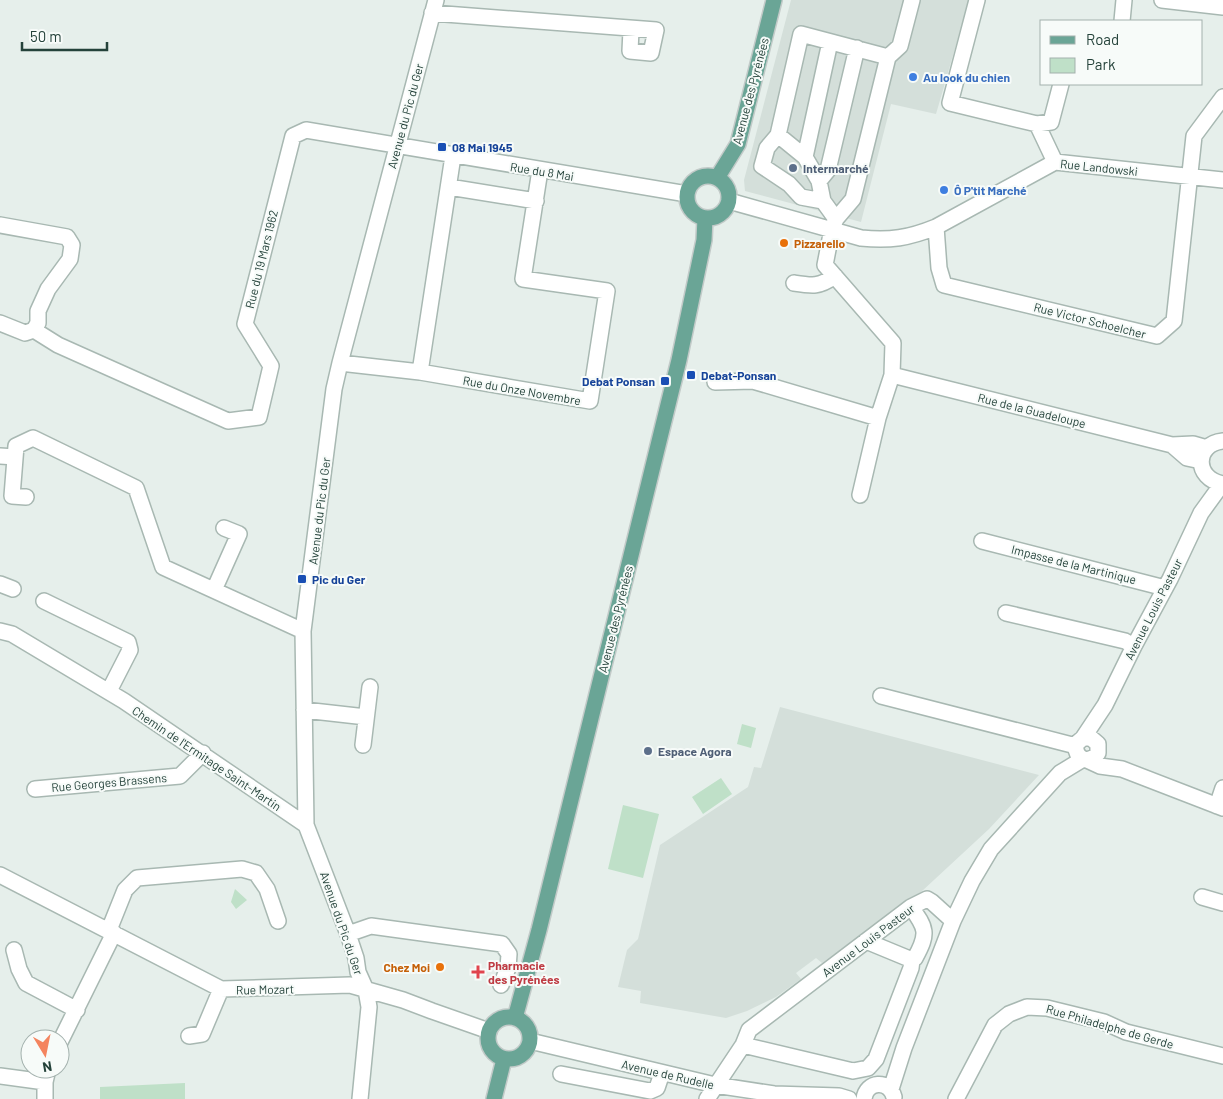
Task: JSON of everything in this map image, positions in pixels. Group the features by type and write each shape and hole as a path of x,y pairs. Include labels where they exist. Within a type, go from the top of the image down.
{"main road":[{"name":"Avenue des Pyrénées","path":"717,178 738,144 774,0"},
{"path":"711,176 717,178 727,188 729,201 726,208 714,218 699,217 689,208 687,194 689,188 698,179 711,176"},
{"name":"Avenue des Pyrénées","path":"515,1018 539,930 679,360 704,240 706,218"},
{"path":"504,1018 515,1018 527,1026 530,1041 525,1052 516,1058 504,1058 494,1053 488,1042 489,1031 495,1022 504,1018"},
{"path":"494,1099 504,1058"}],"street":[{"path":"860,495 878,418 892,375 893,342 825,265 834,224 853,199 888,57 900,46 912,0"},
{"path":"977,0 950,103 1037,124 1051,122 1061,85"},
{"path":"1122,20 1124,0"},
{"path":"1162,0 1223,8"},
{"name":"Avenue du Pic du Ger","path":"360,1099 369,1007 366,990 358,972 356,958 348,934 306,825 303,631 334,389 340,363 434,7 631,30"},
{"path":"823,200 801,197 789,184 762,166 767,148 778,135 801,34 888,57"},
{"path":"805,157 830,42"},
{"path":"819,181 828,170 857,48"},
{"path":"1188,176 1194,136 1223,96"},
{"path":"1037,124 1055,162"},
{"name":"Rue du 19 Mars 1962","path":"34,330 58,345 228,421 259,416 271,366 245,324 293,136 306,130 397,146"},
{"path":"778,135 805,157 819,181 823,200 834,224"},
{"name":"Rue du 8 Mai","path":"397,146 687,194"},
{"path":"420,372 454,156"},
{"name":"Rue Landowski","path":"729,201 834,224 861,238 896,240 915,236 936,228 1055,162 1223,180"},
{"name":"Rue du Onze Novembre","path":"340,363 420,372 590,401 607,291 523,279 540,170"},
{"name":"Rue Victor Schoelcher","path":"936,228 939,268 944,285 1157,336 1174,320 1188,176"},
{"path":"449,187 536,201"},
{"path":"0,225 67,237 72,245 70,259 48,289 38,312 38,322 34,330 25,333 0,323"},
{"path":"794,283 811,286 823,285 835,276"},
{"name":"Rue de la Guadeloupe","path":"892,375 1172,445 1193,444 1204,454"},
{"path":"716,382 753,381 878,418"},
{"path":"26,497 12,496 8,456 16,446 33,438 136,488 163,567 303,631"},
{"path":"1222,484 1213,482 1203,472 1204,454 1212,444 1223,440"},
{"name":"Avenue Louis Pasteur","path":"1201,513 1206,476"},
{"name":"Avenue Louis Pasteur","path":"707,1099 743,1045 749,1030 911,907 927,899 954,921 972,881 991,849 1081,750 1165,588 1201,513 1222,484"},
{"path":"214,590 239,534 224,528"},
{"name":"Impasse de la Martinique","path":"982,541 1165,588"},
{"path":"44,601 128,642 130,650 109,691"},
{"path":"1006,613 1125,641 1134,646"},
{"name":"Chemin de l'Ermitage Saint-Martin","path":"0,631 12,634 109,691 203,753 306,825"},
{"path":"363,745 370,687"},
{"path":"881,696 1081,750 1095,756 1098,746 1122,769"},
{"name":"Avenue Louis Pasteur","path":"1098,746 1105,705"},
{"path":"304,710 366,718"},
{"path":"1081,750 1100,766 1122,769 1220,807 1223,788"},
{"name":"Rue Georges Brassens","path":"35,789 180,776 203,753"},
{"path":"67,1029 111,932 125,890 137,878 242,869 256,873 267,889 278,921"},
{"name":"Rue Mozart","path":"0,875 221,990 304,988 334,984 350,985 403,1000 489,1031"},
{"path":"1202,897 1223,902"},
{"path":"743,1045 853,1071 868,1068 876,1059 911,968 912,960 917,955 925,934 922,922 911,907"},
{"path":"884,1094 954,921"},
{"path":"348,934 371,926 502,944 508,954 508,968 501,986"},
{"path":"866,941 912,960"},
{"path":"14,950 19,970 26,983 77,1010"},
{"path":"189,1036 202,1034 221,990"},
{"name":"Rue Philadelphe de Gerde","path":"956,1099 995,1025 1009,1014 1027,1007 1047,1008 1104,1022 1126,1032 1223,1056"},
{"name":"Avenue de Rudelle","path":"530,1041 715,1085 774,1094 844,1098 884,1094"},
{"path":"561,1074 650,1091 657,1088 662,1073"},
{"path":"0,1076 20,1076"},
{"path":"45,1099 47,1079"}],"shaded area":[{"path":"791,0 969,0 936,114 891,104 861,222 745,191 744,180"},
{"path":"780,707 1039,775 989,829 921,892 822,963 816,958 796,973 801,979 776,997 747,1011 726,1018 640,1003 641,991 618,987 627,950 638,939 660,845 748,787 754,767 761,768"}],"green space":[{"path":"742,724 756,728 751,748 737,744"},
{"path":"721,778 732,794 703,814 692,797"},
{"path":"623,805 659,814 643,878 608,869"},
{"path":"235,889 247,900 236,909 231,902"},
{"path":"185,1083 185,1099 100,1099 100,1087"}],"place":[{"name":"Au look du chien","path":"913,77"},
{"name":"08 Mai 1945","path":"442,147"},
{"name":"Intermarché","path":"793,168"},
{"name":"Ô P'tit Marché","path":"944,190"},
{"name":"Pizzarello","path":"784,243"},
{"name":"Debat-Ponsan","path":"691,375"},
{"name":"Debat Ponsan","path":"665,381"},
{"name":"Pic du Ger","path":"302,579"},
{"name":"Espace Agora","path":"648,751"},
{"name":"Chez Moi","path":"440,967"},
{"name":"Pharmacie des Pyrénées","path":"478,972"}]}
